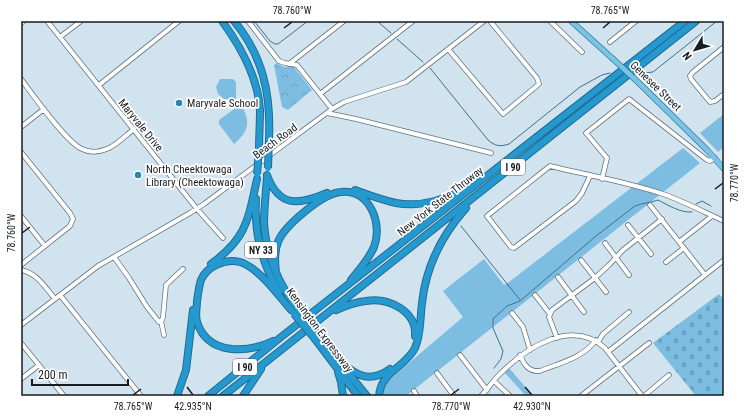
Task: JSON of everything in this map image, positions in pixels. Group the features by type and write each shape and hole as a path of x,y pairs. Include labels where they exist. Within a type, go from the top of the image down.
{"highway":[{"name":"Kensington Expressway","path":"222,21 238,44 247,61 254,80 260,110 255,212 258,240 266,267 274,284 294,311 367,396"},
{"name":"Kensington Expressway","path":"234,21 248,40 262,68 266,85 269,105 269,139 264,224 276,273 294,311"},
{"name":"New York State Thruway","path":"208,396 685,21"},
{"name":"New York State Thruway","path":"223,396 330,313 696,21"},
{"path":"267,175 272,188 277,193 283,198 298,202 310,200 335,190 346,189 396,203 417,204 448,197 480,183"},
{"path":"177,396 186,370 199,277 206,268 228,252 240,237 249,217 257,177"},
{"path":"276,273 276,247 285,230 326,197 336,192 350,192 358,195 369,204 375,216 377,231 375,243 369,256 345,288"},
{"path":"379,396 380,387 387,376 409,356 417,344 424,287 436,251 452,224 476,196"},
{"path":"282,337 265,344 242,350 226,348 212,341 203,333 197,319 196,313 201,280 208,270 216,265 228,261 240,262 256,272 294,311"},
{"path":"330,313 366,300 381,301 394,305 405,311 414,326 415,339 408,354 380,375 368,377 357,374 335,360"},
{"path":"243,396 252,381 269,360"},
{"name":"Kensington Expressway","path":"335,360 358,396"},
{"path":"335,360 341,382 342,396"}],"main road":[{"name":"Genesee Street","path":"571,21 640,84 714,158 724,170"}],"street":[{"name":"Maryvale Drive","path":"47,21 197,208 223,238"},
{"path":"60,38 81,21"},
{"path":"98,85 179,21"},
{"path":"248,21 279,61 297,65 332,109"},
{"path":"289,64 344,21"},
{"path":"320,94 413,21"},
{"name":"Beach Road","path":"21,325 98,266 197,208 332,109 344,102 406,82 484,21"},
{"path":"448,49 503,114 539,84 537,78 490,21"},
{"path":"550,21 582,52"},
{"path":"610,42 636,21"},
{"path":"724,47 692,72 690,76 708,101 712,102 724,94"},
{"path":"21,79 44,109 71,141 78,147 88,151 98,151 109,148 134,130"},
{"path":"602,179 606,158 586,133 629,99 707,160 710,161 714,158"},
{"path":"21,127 44,109"},
{"path":"327,113 491,153"},
{"path":"21,153 72,217 70,226 21,265"},
{"path":"590,176 582,193 576,201 514,248 511,247 487,216 550,166 664,194 724,221"},
{"path":"650,205 706,275"},
{"path":"21,216 45,246"},
{"path":"679,242 712,216"},
{"path":"557,338 549,317 552,310 595,278 623,250 662,219"},
{"path":"628,225 650,254"},
{"path":"605,243 629,274"},
{"path":"666,262 684,248"},
{"path":"114,257 156,319 159,322 161,321"},
{"path":"581,260 606,292"},
{"path":"608,352 724,260"},
{"path":"164,335 161,321 163,317 166,285 183,269"},
{"path":"21,270 34,275 55,299"},
{"path":"558,277 584,312"},
{"path":"60,295 141,396"},
{"path":"535,295 550,314"},
{"path":"520,355 529,369 534,372 540,371 584,353 603,334 629,312"},
{"path":"512,313 522,327 530,350"},
{"path":"481,396 499,374 520,355 557,338 576,335 587,336 597,341 620,366 643,396 669,375"},
{"path":"21,343 64,396"},
{"path":"581,396 649,344"},
{"path":"460,355 487,390"},
{"path":"21,379 39,365"},
{"path":"437,373 454,396"},
{"path":"494,380 510,396"},
{"path":"414,391 417,396"}],"green space":[{"path":"277,63 284,67 294,67 312,90 288,110 282,107 274,65"},
{"path":"220,79 233,79 236,82 236,99 224,99 218,94 216,87"},
{"path":"241,104 246,116 247,126 243,135 234,144 219,124 219,120"},
{"path":"724,114 724,147 718,152 700,133"},
{"path":"683,148 700,163 406,396 382,396 382,393 389,380 463,317 443,291 484,259 504,285"},
{"path":"719,294 724,300 724,396 696,396 653,343"},
{"path":"509,368 533,396 526,396 504,372"}],"waterway":[{"path":"254,21 270,41 275,44 278,44 308,21"},
{"path":"377,21 391,33"},
{"path":"644,73 653,72 717,21"},
{"path":"397,39 423,62"},
{"path":"430,68 488,140 493,144 500,146 509,144 580,87 602,75 610,73"},
{"path":"494,368 501,359 503,351 493,328 493,319 507,306 520,301 596,236 635,206 658,200 679,210 692,212"},
{"path":"696,204 702,201 711,206"},
{"path":"461,226 520,300"}],"place":[{"name":"Maryvale School","path":"179,103"},
{"name":"North Cheektowaga Library (Cheektowaga)","path":"138,175"}]}
